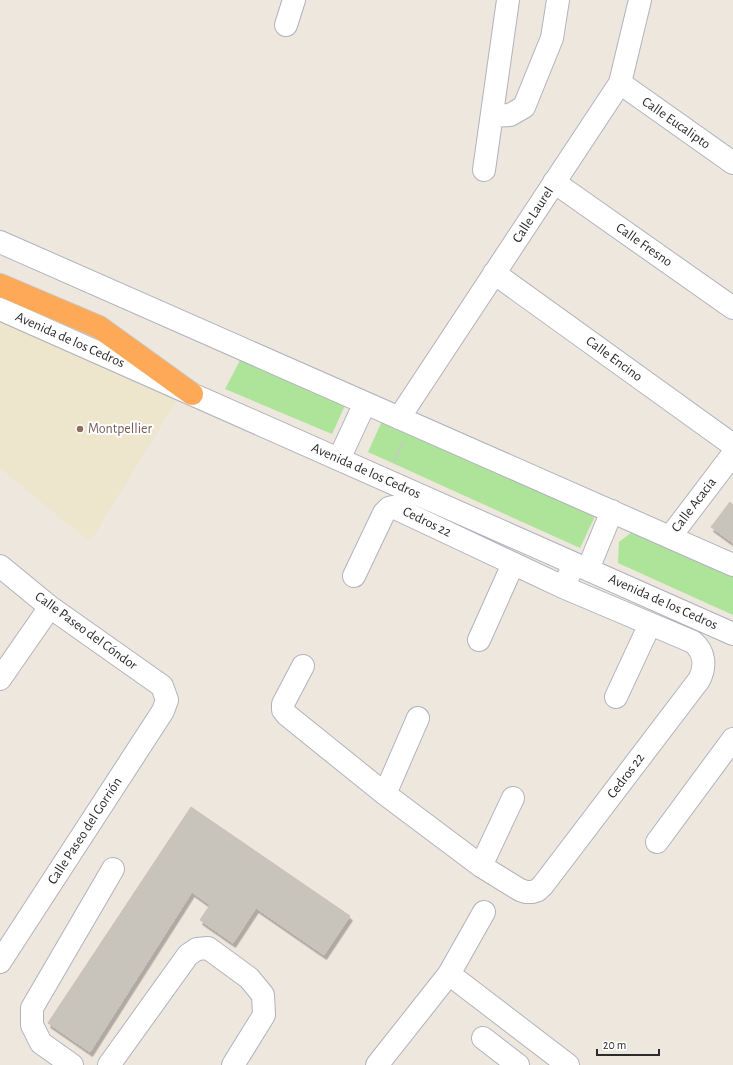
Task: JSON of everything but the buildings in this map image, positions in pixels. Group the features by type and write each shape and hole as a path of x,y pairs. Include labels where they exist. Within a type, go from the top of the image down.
{"highway":[{"path":"0,285 99,327 192,394"}],"street":[{"path":"286,26 294,0"},
{"path":"484,170 508,0"},
{"path":"492,116 510,115 524,107 552,38 558,0"},
{"name":"Calle Laurel","path":"405,421 494,273 620,83 640,0"},
{"name":"Calle Eucalipto","path":"620,83 733,163"},
{"name":"Calle Fresno","path":"554,182 733,308"},
{"path":"0,242 733,565"},
{"name":"Calle Encino","path":"494,273 733,446"},
{"name":"Avenida de los Cedros","path":"0,308 733,634"},
{"path":"339,459 365,403"},
{"name":"Calle Acacia","path":"670,537 733,454"},
{"name":"Cedros 22","path":"304,666 283,704 284,712 385,794 481,866 520,890 532,892 538,890 699,680 704,667 700,648 693,642 512,564 394,507 389,508 384,513 354,576"},
{"path":"563,587 581,566 612,512"},
{"path":"479,640 512,564"},
{"name":"Calle Paseo del Cóndor","path":"0,566 50,607 162,686 167,700"},
{"path":"0,679 50,607"},
{"path":"616,697 650,624"},
{"name":"Calle Paseo del Gorrión","path":"0,962 163,711 167,700"},
{"path":"385,794 418,718"},
{"path":"657,842 733,739"},
{"path":"481,866 513,798"},
{"path":"72,1065 41,1043 32,1025 32,1008 113,869"},
{"path":"377,1065 449,974 484,912"},
{"path":"109,1065 188,955 197,949 208,948 249,978 262,995 264,1015 233,1065"},
{"path":"449,974 568,1065"},
{"path":"483,1038 518,1065"}],"path":[{"path":"386,480 405,421"}],"shaded area":[{"name":"Montpellier","path":"0,309 183,390 90,542 0,468"}],"green space":[{"path":"243,355 346,403 332,434 225,389"},
{"path":"383,419 596,514 580,548 368,452"},
{"path":"632,532 733,576 733,615 618,563 619,542"}],"place":[{"name":"Montpellier","path":"80,429"}]}
